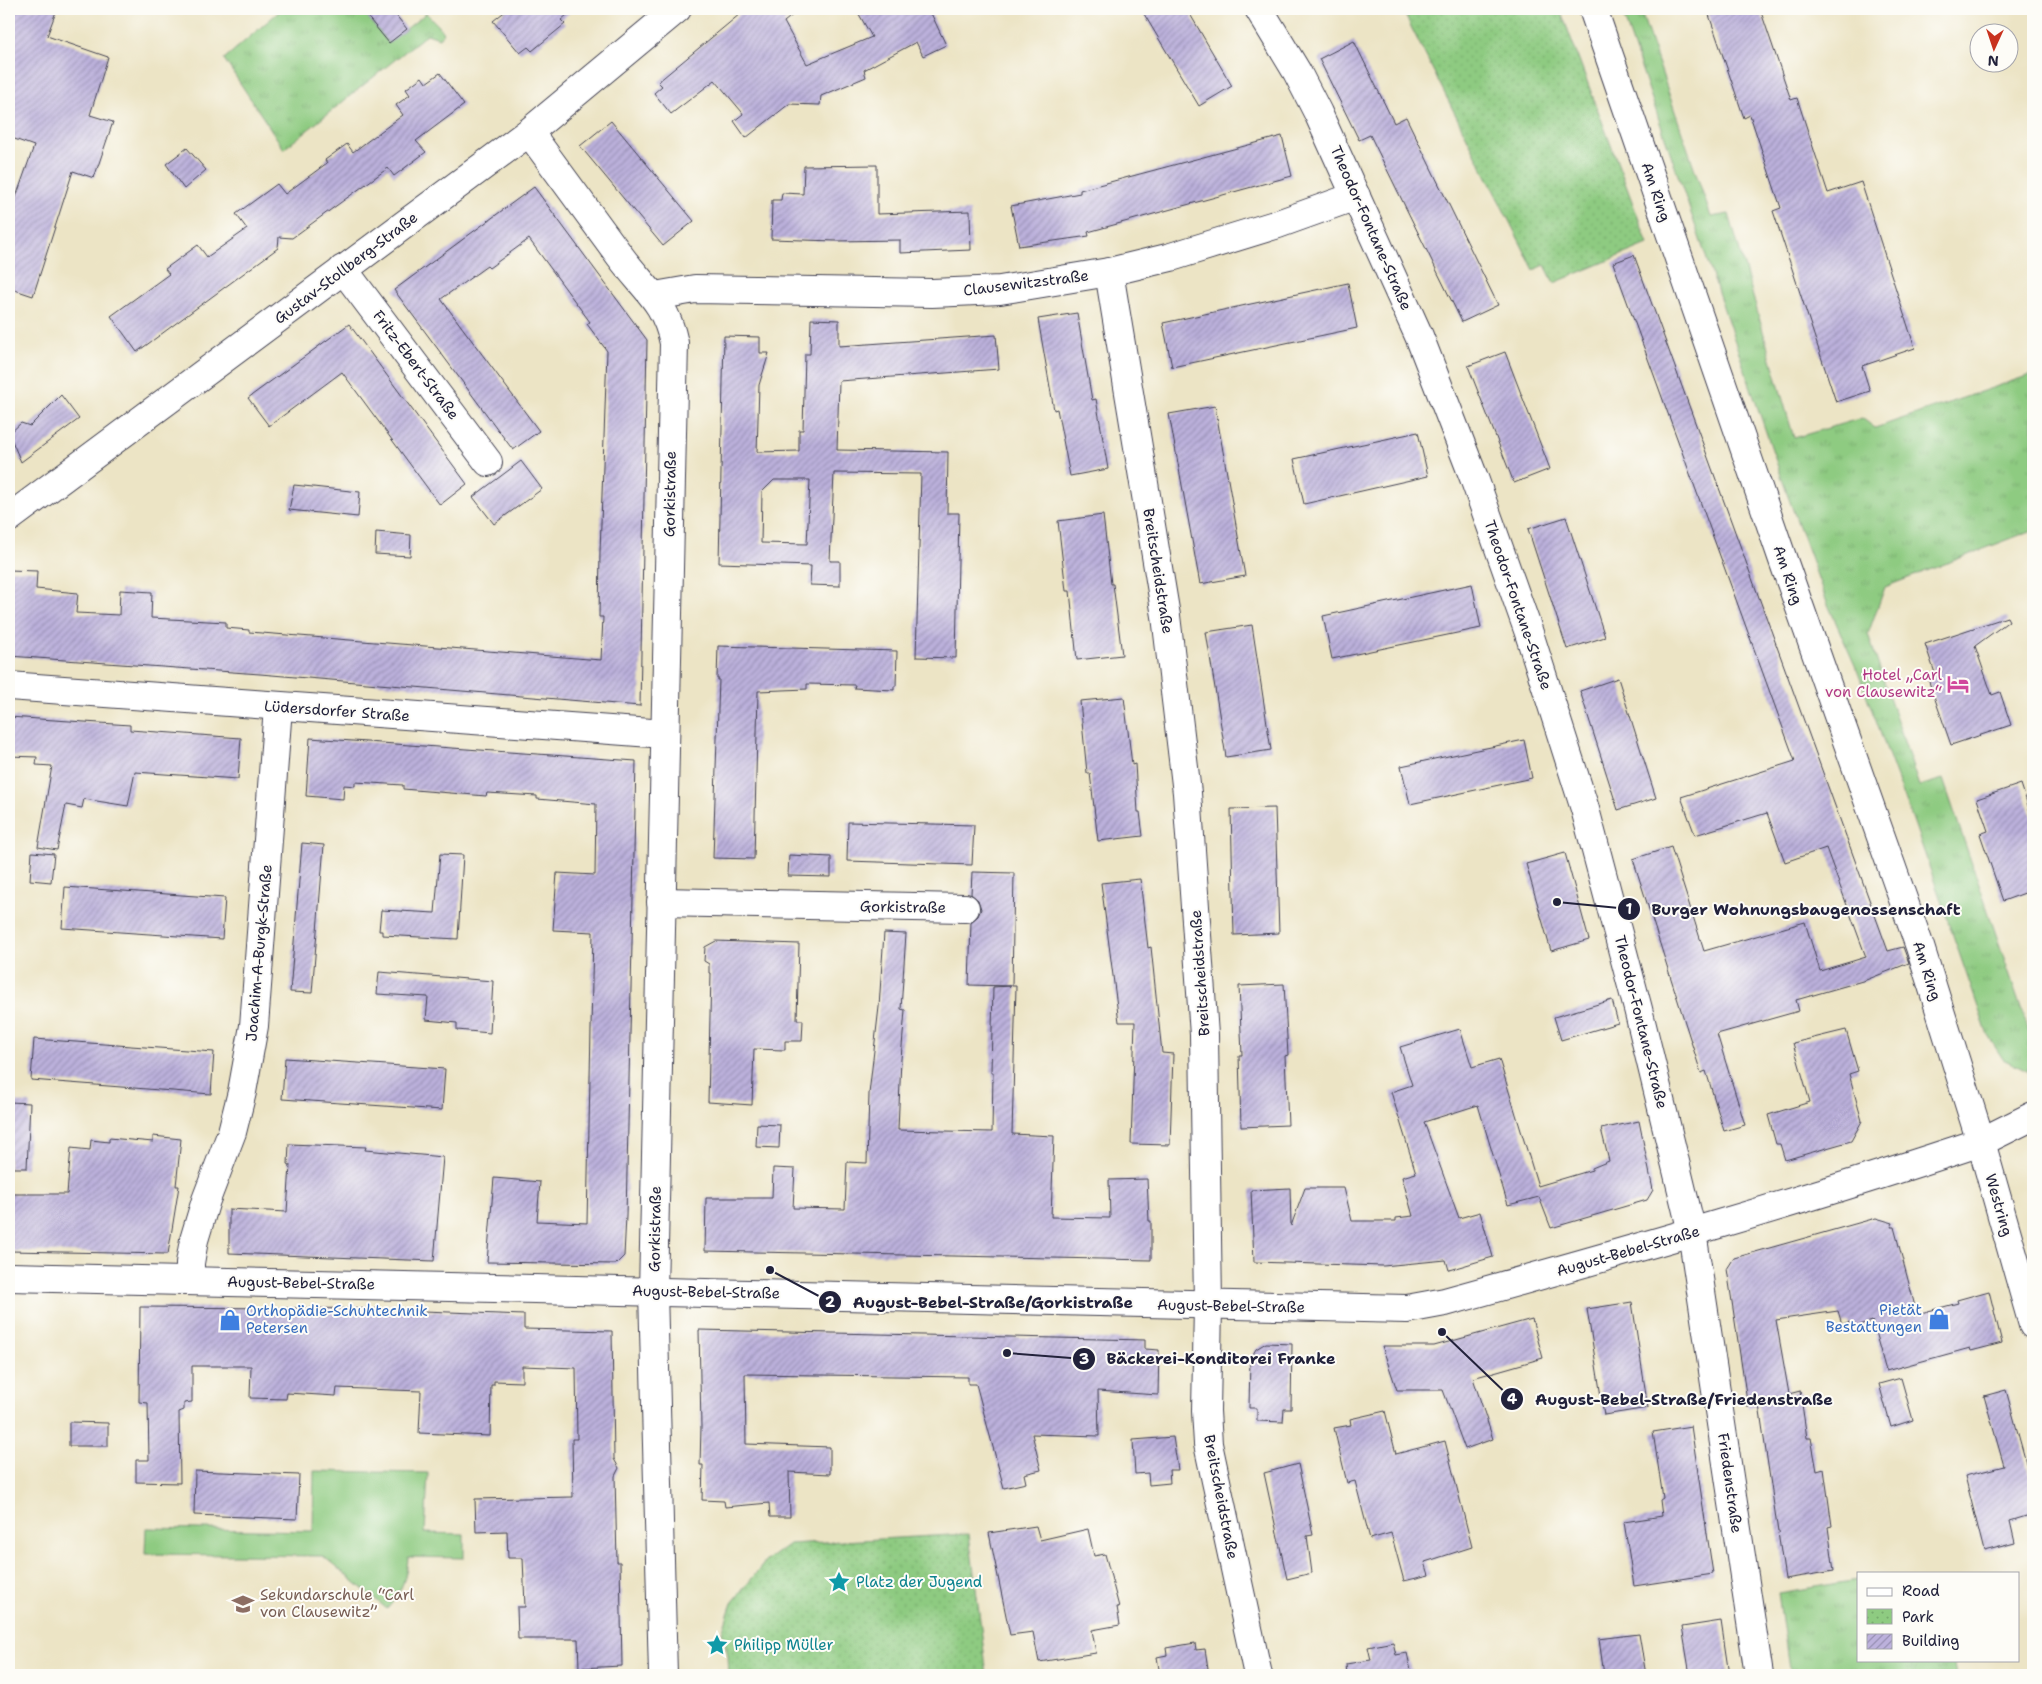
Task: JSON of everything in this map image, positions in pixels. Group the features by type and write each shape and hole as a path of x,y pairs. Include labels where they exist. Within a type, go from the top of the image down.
{"street":[{"name":"Gustav-Stollberg-Straße","path":"9,518 530,132 676,9"},
{"name":"Theodor-Fontane-Straße","path":"1259,9 1297,72 1356,196 1419,336 1474,478 1528,630 1604,879 1638,1008 1692,1232"},
{"name":"Am Ring","path":"1593,9 1781,554 1920,947 1981,1142"},
{"name":"Gorkistraße","path":"530,132 623,260 654,296 670,323 674,343 653,1291 662,1675"},
{"name":"Clausewitzstraße","path":"654,296 695,289 969,292 1000,290 1109,272 1171,257 1225,241 1356,196"},
{"name":"Fritz-Ebert-Straße","path":"343,269 488,462"},
{"name":"Breitscheidstraße","path":"1109,272 1166,616 1186,784 1204,1035 1208,1305 1206,1411 1208,1444 1258,1675"},
{"name":"Lüdersdorfer Straße","path":"9,686 665,734"},
{"name":"Joachim-A-Burgk-Straße","path":"190,1280 190,1263 194,1240 206,1200 232,1132 242,1092 254,1026 278,707"},
{"name":"Gorkistraße","path":"661,902 964,908"},
{"name":"August-Bebel-Straße","path":"9,1277 1400,1309 1425,1307 1692,1232 1903,1168 1981,1142 2033,1116"},
{"name":"Westring","path":"1981,1142 2033,1325"},
{"name":"Friedenstraße","path":"1692,1232 1759,1675"}],"green space":[{"path":"282,9 361,9 389,43 426,13 443,33 439,38 427,34 284,149 224,59"},
{"path":"1402,9 1560,9 1648,244 1554,283 1545,265 1534,270"},
{"path":"1621,9 1640,9 1711,217 1729,214 1794,438 1862,418 1875,428 2033,374 2033,530 1885,587 1868,634 1919,786 1943,779 2033,1043 2033,1074 2003,1059 1988,1036 1914,823 1857,670 1826,600 1789,499"},
{"path":"314,1471 428,1473 425,1533 464,1534 464,1558 408,1557 402,1585 387,1609 323,1556 145,1554 146,1528 313,1531"},
{"name":"Platz der Jugend","path":"969,1534 987,1675 729,1675 728,1655 722,1632 732,1603 766,1561 789,1544"},
{"path":"1857,1580 1857,1662 1954,1662 1957,1675 1790,1675 1778,1593"}],"building":[{"path":"14,9 57,9 47,36 108,57 90,115 113,122 94,178 73,171 33,296 9,288 9,198 15,200 34,146 9,137 9,23"},
{"path":"361,9 391,9 407,29 389,43"},
{"path":"508,9 574,9 561,20 565,24 548,38 532,51 528,47 520,53 493,21"},
{"path":"746,9 800,9 784,22 807,64 872,37 856,9 929,9 946,45 923,56 916,42 864,70 866,77 821,96 820,105 789,104 746,138 734,121 743,114 742,112 715,80 671,114 654,93 662,86 658,82"},
{"path":"1141,9 1187,9 1232,86 1199,106"},
{"path":"1707,9 1760,9 1791,100 1797,98 1828,193 1861,182 1915,348 1862,366 1870,391 1836,402 1773,211 1781,208 1750,115 1744,118"},
{"path":"1354,41 1394,123 1406,117 1498,305 1462,322 1370,135 1359,140 1319,59"},
{"path":"440,73 464,105 416,141 426,152 394,176 388,168 292,238 279,237 278,248 137,352 111,316 169,274 165,269 198,245 207,257 247,229 236,214 277,184 285,194 327,163 325,160 347,144 353,152 403,115 396,105 410,95 406,89 422,77 426,83"},
{"path":"611,121 694,221 663,246 580,146"},
{"path":"1282,136 1292,176 1088,232 1089,236 1019,246 1011,206 1080,193 1080,190"},
{"path":"187,148 206,170 184,189 166,164"},
{"path":"877,165 877,214 970,211 971,250 900,253 900,240 771,239 772,200 781,200 782,193 803,194 804,166"},
{"path":"534,187 647,340 640,706 260,674 9,656 9,570 37,571 36,589 78,593 76,613 119,615 120,590 152,592 151,618 226,622 226,628 249,630 249,632 601,660 603,617 599,617 600,552 607,351 587,324 590,322 529,239 441,299 539,431 513,450 394,290"},
{"path":"1634,255 1888,951 1903,947 1909,963 1866,980 1796,1000 1799,1011 1717,1034 1745,1125 1724,1131 1706,1071 1701,1073 1633,859 1671,847 1704,951 1805,922 1820,971 1866,957 1826,848 1785,862 1767,813 1695,835 1681,797 1795,761 1613,263"},
{"path":"1348,283 1357,328 1172,367 1163,323"},
{"path":"1077,313 1092,400 1096,399 1108,469 1070,476 1057,409 1054,410 1038,319"},
{"path":"811,319 839,320 839,346 996,335 999,369 839,381 837,450 948,452 947,513 959,513 956,658 916,657 921,474 834,473 830,561 840,561 840,586 810,585 811,566 719,563 724,336 760,337 760,353 769,353 759,385 757,452 799,451 799,430 803,430 805,354 810,354","holes":["774,480 810,480 807,544 761,543 762,492"]},
{"path":"349,324 467,484 440,505 342,372 269,426 248,398"},
{"path":"1505,352 1550,469 1514,483 1468,366"},
{"path":"61,395 79,419 21,462 9,434 21,423 30,426"},
{"path":"1215,406 1245,576 1200,584 1169,414"},
{"path":"1418,432 1428,476 1304,504 1294,459"},
{"path":"521,461 542,489 494,524 473,497"},
{"path":"294,485 360,492 358,517 289,510"},
{"path":"1103,515 1122,655 1077,660 1070,591 1066,591 1058,521"},
{"path":"1566,517 1605,637 1567,649 1528,529"},
{"path":"376,532 411,535 410,556 375,554"},
{"path":"1472,584 1481,628 1332,659 1323,616"},
{"name":"Hotel „Carl von Clausewitz“","path":"2007,617 2009,621 1975,646 1992,695 2000,692 2011,725 1951,745 1928,679 1936,676 1925,644"},
{"path":"1252,625 1271,750 1226,757 1206,632"},
{"path":"718,646 897,651 896,686 894,686 894,690 854,688 855,685 807,684 807,689 758,691 754,859 713,858 719,679 717,679"},
{"path":"1618,678 1656,798 1618,810 1580,691"},
{"path":"1124,697 1132,765 1135,764 1138,812 1140,812 1143,836 1098,841 1090,773 1087,773 1080,701"},
{"path":"9,717 130,725 130,730 241,738 238,779 135,772 128,806 84,799 82,808 66,805 57,850 38,847 52,766 36,765 37,757 9,756"},
{"path":"310,738 636,761 626,1216 624,1256 616,1264 487,1262 494,1178 540,1182 537,1221 587,1223 593,932 553,930 557,873 595,875 596,804 537,799 537,796 487,793 486,796 403,789 403,785 355,782 355,786 344,785 343,799 306,796"},
{"path":"1524,740 1532,778 1410,804 1401,766"},
{"path":"2021,784 2033,821 2033,890 2003,901 1980,834 1988,831 1977,799"},
{"path":"1275,808 1279,933 1234,935 1231,809"},
{"path":"848,822 974,825 972,865 847,861"},
{"path":"302,843 324,845 312,993 290,992"},
{"path":"32,852 54,854 51,882 30,880"},
{"path":"1565,853 1589,940 1551,951 1526,864"},
{"path":"440,854 463,855 458,939 382,935 382,931 379,931 381,910 435,913"},
{"path":"789,855 831,857 831,877 788,876"},
{"path":"972,872 1014,873 1012,986 1016,986 1012,1134 1054,1136 1051,1217 1110,1218 1109,1180 1147,1179 1149,1221 1151,1221 1151,1260 705,1251 706,1198 772,1198 773,1168 795,1169 793,1208 845,1209 847,1162 867,1163 869,1094 879,1007 884,933 906,934 901,1009 905,1010 898,1130 992,1132 993,987 1011,986 969,985 971,922 978,916 981,909 978,900 971,894"},
{"path":"1140,879 1148,948 1151,947 1162,1053 1173,1054 1170,1145 1131,1144 1135,1022 1119,1022 1101,883"},
{"path":"65,887 225,898 222,939 62,928"},
{"path":"716,941 799,944 797,1020 803,1020 802,1041 785,1041 785,1050 754,1049 752,1105 708,1102 711,973 709,973 709,964 704,961 705,947"},
{"path":"379,972 493,981 490,1033 457,1030 457,1023 426,1020 428,997 377,994"},
{"path":"1284,984 1288,1055 1285,1056 1288,1125 1241,1127 1239,1055 1242,1055 1239,986"},
{"path":"1612,1000 1618,1023 1561,1040 1554,1017"},
{"path":"1460,1029 1472,1067 1499,1059 1538,1186 1592,1170 1592,1168 1609,1161 1601,1129 1639,1121 1653,1190 1647,1200 1551,1228 1539,1197 1508,1205 1478,1105 1424,1122 1459,1218 1480,1212 1493,1257 1449,1270 1446,1260 1383,1266 1254,1262 1251,1190 1290,1188 1291,1226 1305,1188 1344,1188 1352,1221 1396,1221 1396,1218 1413,1216 1402,1177 1416,1173 1391,1092 1412,1085 1400,1047"},
{"path":"1846,1030 1858,1071 1849,1074 1862,1121 1851,1141 1785,1160 1780,1144 1776,1144 1768,1115 1810,1102 1793,1043"},
{"path":"34,1039 214,1052 211,1094 31,1080"},
{"path":"285,1058 445,1069 442,1110 282,1099"},
{"path":"9,1102 30,1103 27,1168 9,1168"},
{"path":"757,1124 780,1125 779,1148 756,1147"},
{"path":"153,1136 181,1139 176,1186 179,1186 168,1254 9,1251 9,1194 67,1194 71,1148 90,1150 91,1140 109,1142 109,1138 153,1142"},
{"path":"289,1144 366,1147 365,1150 443,1157 434,1261 229,1253 229,1209 287,1212 290,1165 288,1164"},
{"path":"1876,1218 1893,1223 1891,1227 1894,1227 1917,1314 1958,1303 1957,1300 1989,1291 2002,1343 1971,1351 1970,1348 1886,1371 1872,1321 1851,1328 1849,1322 1842,1324 1838,1311 1776,1320 1789,1394 1800,1391 1807,1438 1811,1438 1817,1471 1824,1469 1832,1526 1828,1527 1834,1571 1785,1579 1759,1405 1748,1407 1727,1269 1734,1258"},
{"path":"1632,1302 1648,1408 1604,1415 1587,1309"},
{"path":"140,1307 423,1309 424,1311 524,1315 524,1329 612,1331 614,1459 619,1468 615,1476 617,1562 620,1562 622,1666 579,1668 578,1639 518,1639 517,1607 525,1607 523,1558 508,1558 507,1531 476,1532 475,1499 573,1497 572,1439 577,1439 576,1368 522,1366 522,1382 494,1381 494,1385 491,1385 490,1436 419,1433 421,1391 337,1388 336,1396 287,1393 286,1399 250,1398 251,1366 192,1366 192,1402 184,1403 184,1410 179,1412 180,1483 136,1482 136,1460 149,1460 148,1403 139,1402"},
{"path":"1532,1319 1543,1358 1473,1378 1493,1439 1465,1449 1443,1390 1397,1390 1382,1346 1434,1346"},
{"path":"699,1330 1145,1340 1145,1349 1159,1350 1158,1395 1098,1391 1099,1436 1032,1434 1041,1470 1024,1474 1026,1483 1004,1488 976,1384 968,1384 968,1377 745,1374 746,1444 830,1447 830,1474 789,1472 790,1517 770,1517 769,1503 725,1507 724,1501 702,1500 703,1465 700,1465"},
{"path":"1266,1343 1292,1344 1291,1409 1284,1409 1283,1422 1257,1421 1257,1408 1249,1408 1250,1359 1256,1349"},
{"path":"1901,1378 1913,1420 1891,1427 1879,1384"},
{"path":"2006,1390 2033,1488 2033,1514 2010,1521 2015,1543 1984,1551 1965,1476 2004,1466 1984,1396"},
{"path":"1385,1411 1396,1454 1445,1441 1472,1547 1425,1562 1429,1575 1404,1581 1391,1533 1370,1539 1355,1481 1347,1483 1334,1428 1351,1425 1350,1419"},
{"path":"69,1422 108,1423 108,1446 69,1446"},
{"path":"1691,1426 1713,1574 1634,1586 1624,1522 1662,1516 1660,1500 1663,1498 1653,1432"},
{"path":"1173,1437 1178,1470 1169,1470 1170,1483 1149,1485 1148,1473 1135,1474 1133,1440"},
{"path":"1298,1464 1313,1535 1307,1536 1312,1573 1287,1579 1264,1473"},
{"path":"195,1471 299,1475 297,1519 194,1515"},
{"path":"1036,1526 1040,1540 1088,1529 1094,1556 1105,1554 1119,1607 1117,1607 1120,1625 1092,1630 1096,1653 1039,1662 1033,1632 1010,1635 989,1533"},
{"path":"1721,1621 1729,1675 1690,1675 1682,1627"},
{"path":"1639,1634 1646,1675 1604,1675 1599,1639"},
{"path":"1393,1642 1396,1655 1407,1653 1412,1675 1347,1675 1346,1664 1371,1660 1368,1647"},
{"path":"1195,1643 1196,1650 1205,1649 1209,1675 1160,1675 1157,1657 1167,1655 1166,1648"}],"place":[{"name":"Hotel „Carl von Clausewitz“","path":"1958,684"},
{"name":"Burger Wohnungsbaugenossenschaft","path":"1557,902"},
{"name":"August-Bebel-Straße/Gorkistraße","path":"770,1270"},
{"name":"Pietät Bestattungen","path":"1939,1319"},
{"name":"Orthopädie-Schuhtechnik Petersen","path":"230,1320"},
{"name":"August-Bebel-Straße/Friedenstraße","path":"1442,1332"},
{"name":"Bäckerei-Konditorei Franke","path":"1007,1353"},
{"name":"Platz der Jugend","path":"839,1582"},
{"name":"Sekundarschule “Carl von Clausewitz”","path":"243,1604"},
{"name":"Philipp Müller","path":"717,1645"}]}
